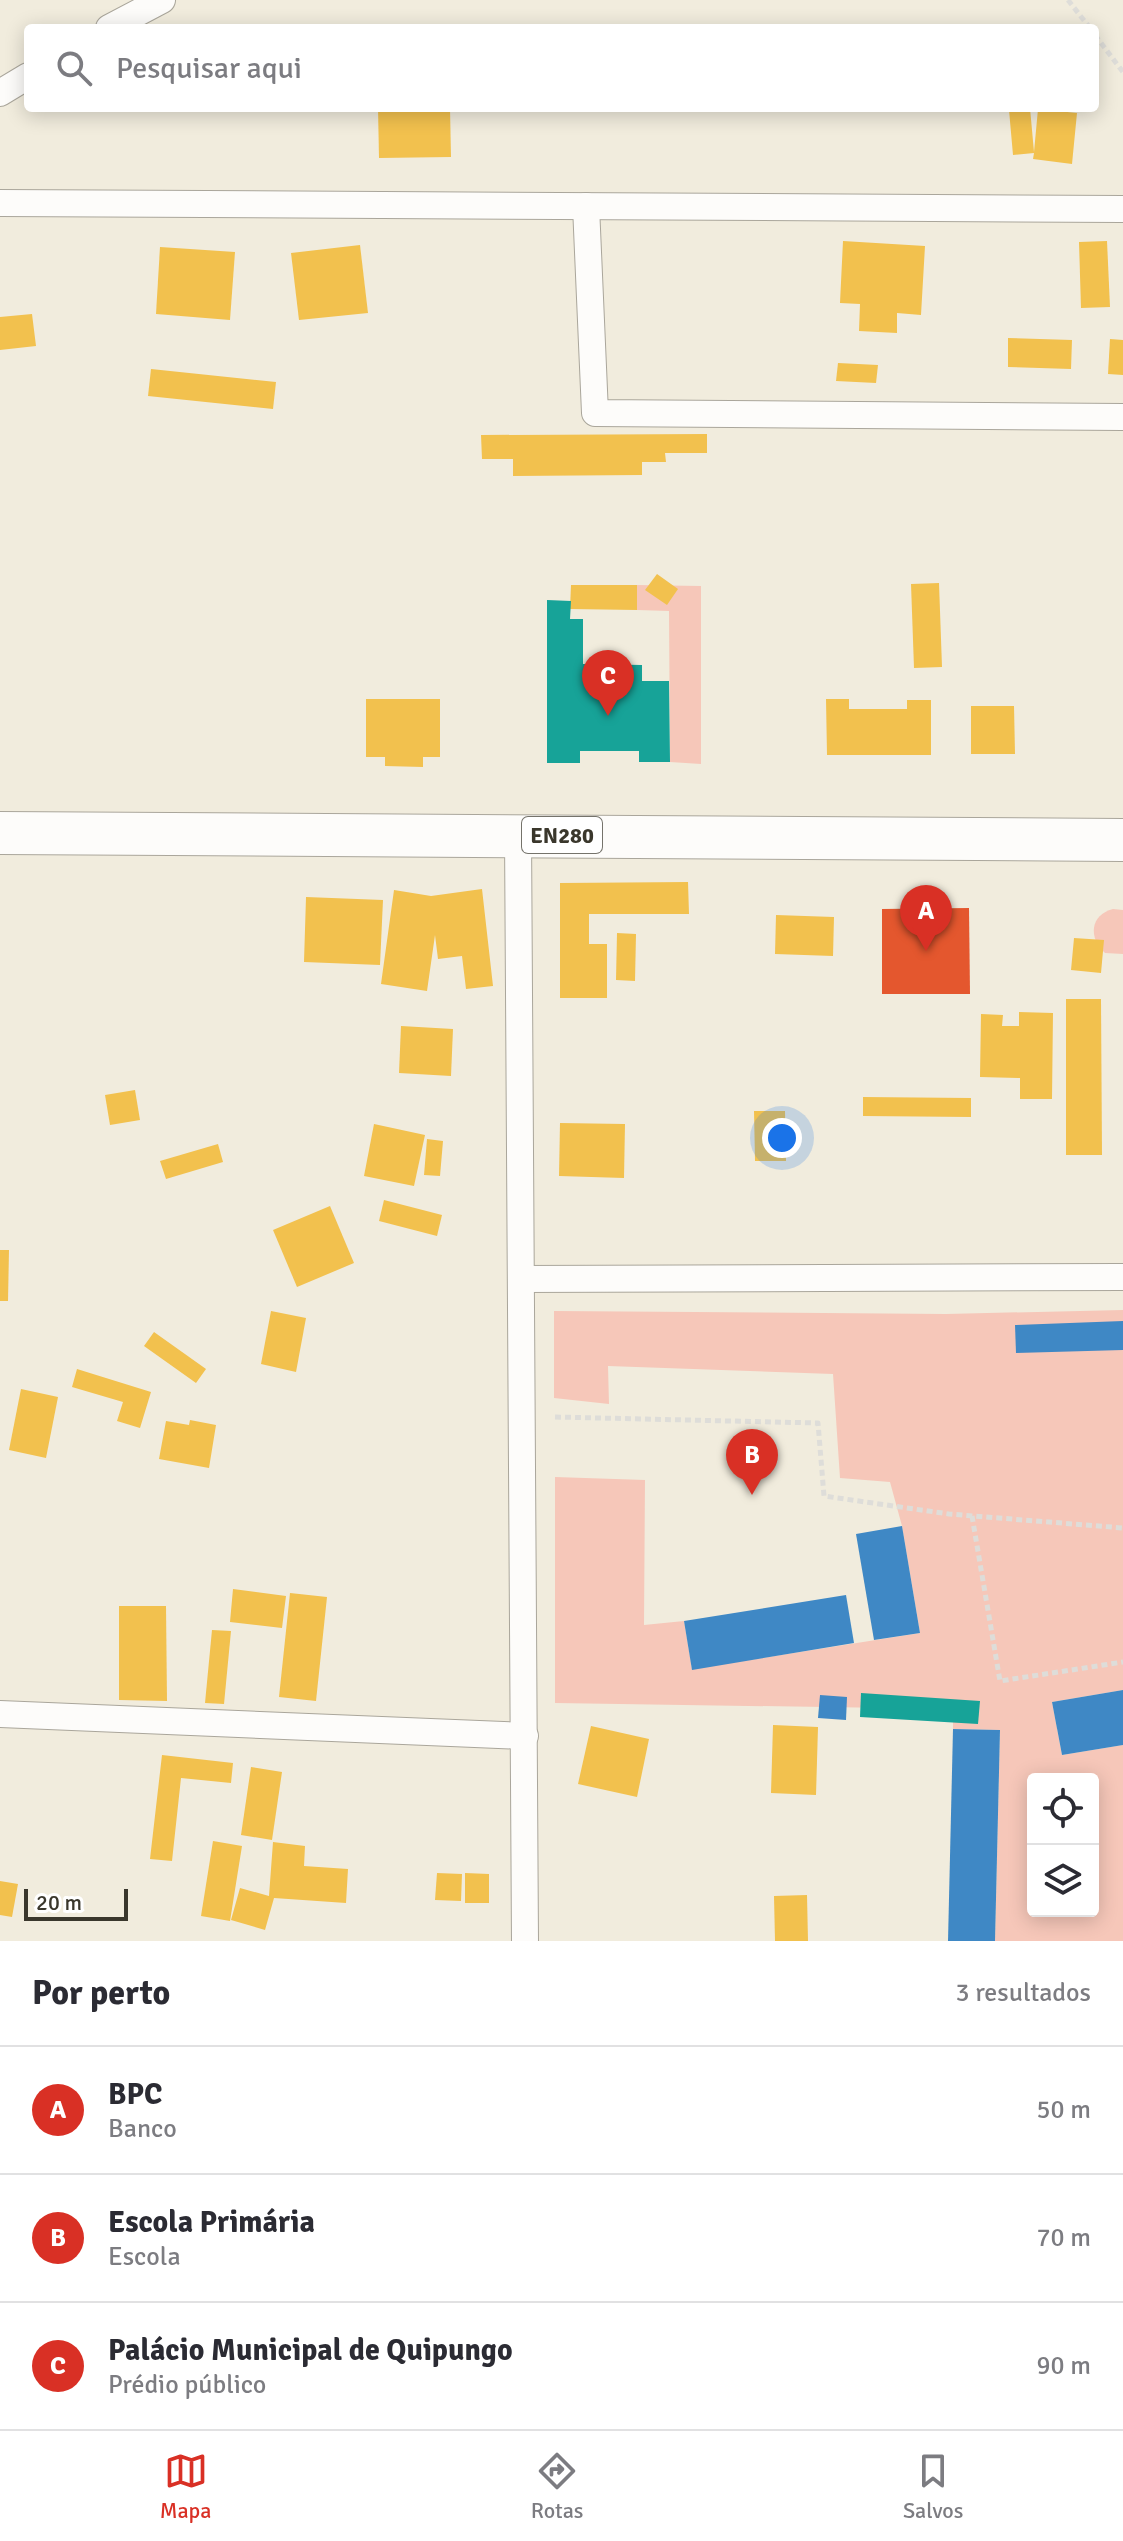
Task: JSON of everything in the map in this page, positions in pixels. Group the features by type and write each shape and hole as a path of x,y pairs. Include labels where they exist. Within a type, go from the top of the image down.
{"main road":[{"name":"EN280","path":"0,833 1123,840"}],"street":[{"path":"117,24 162,0"},
{"path":"0,93 24,78"},
{"path":"0,203 1123,209"},
{"path":"586,206 595,413 1123,417"},
{"path":"518,834 525,1941"},
{"path":"521,1279 1123,1277"},
{"path":"0,1714 525,1736"}],"path":[{"path":"1068,0 1087,24"},
{"path":"1099,40 1123,72"},
{"path":"555,1417 818,1423 824,1496 972,1516 1123,1528"},
{"path":"972,1516 1000,1681 1123,1662"}],"shaded area":[{"path":"637,585 701,586 701,764 670,762 669,611 637,610"},
{"path":"1113,909 1123,910 1123,954 1105,953 1094,934 1100,916"},
{"path":"1123,1310 1123,1690 1052,1702 1062,1755 1123,1745 1123,1941 995,1941 1000,1730 953,1729 953,1709 555,1703 555,1477 645,1480 644,1625 684,1621 692,1669 920,1633 902,1526 890,1482 840,1478 833,1374 608,1366 609,1404 554,1398 554,1311 946,1314"}],"building: Moradias":[{"path":"378,112 450,112 451,157 379,158"},
{"path":"1009,112 1030,112 1034,152 1038,112 1077,113 1072,164 1033,159 1034,153 1013,155"},
{"path":"843,241 925,246 921,315 897,313 897,333 859,331 860,304 840,303"},
{"path":"1107,241 1110,307 1081,308 1079,242"},
{"path":"360,245 368,313 299,320 291,253"},
{"path":"160,247 235,252 230,320 156,314"},
{"path":"32,314 36,346 0,350 0,317"},
{"path":"1008,338 1072,340 1071,369 1008,367"},
{"path":"1110,339 1123,340 1123,375 1108,374"},
{"path":"838,363 878,365 876,383 836,381"},
{"path":"151,369 276,382 273,409 148,396"},
{"path":"707,434 707,453 665,453 666,462 642,462 642,475 513,476 513,459 482,459 481,435"},
{"path":"657,574 678,589 667,605 645,590"},
{"path":"939,583 942,667 914,668 911,584"},
{"path":"571,585 637,585 637,610 570,609"},
{"path":"366,699 440,699 440,757 423,757 423,767 385,766 385,757 366,757"},
{"path":"826,699 849,699 849,709 907,709 907,700 931,700 931,755 827,755"},
{"path":"971,706 1014,706 1015,754 971,754"},
{"path":"688,882 689,914 589,914 589,944 607,944 607,998 560,998 560,883"},
{"path":"482,889 493,986 466,989 462,956 438,959 435,935 427,991 381,984 394,890 431,896"},
{"path":"306,897 383,900 380,965 304,962"},
{"path":"776,915 834,917 833,956 775,954"},
{"path":"617,933 636,934 635,981 616,980"},
{"path":"1074,938 1104,940 1101,973 1071,970"},
{"path":"1066,999 1101,999 1102,1155 1066,1155"},
{"path":"1019,1012 1053,1013 1052,1099 1020,1099 1020,1078 980,1077 981,1014 1003,1015 1002,1026 1019,1026"},
{"path":"401,1026 453,1029 451,1076 399,1073"},
{"path":"135,1090 140,1120 110,1125 105,1095"},
{"path":"863,1097 971,1098 971,1117 863,1116"},
{"path":"754,1111 785,1111 786,1161 755,1161"},
{"path":"560,1123 625,1124 624,1178 559,1176"},
{"path":"374,1124 425,1135 414,1186 364,1176"},
{"path":"427,1139 443,1141 440,1176 424,1175"},
{"path":"218,1144 223,1162 166,1179 160,1161"},
{"path":"384,1200 442,1215 437,1236 379,1221"},
{"path":"330,1206 354,1263 297,1287 273,1230"},
{"path":"0,1250 9,1250 8,1301 0,1301"},
{"path":"271,1311 306,1318 296,1372 261,1364"},
{"path":"154,1332 206,1369 196,1383 144,1346"},
{"path":"77,1369 151,1392 140,1428 117,1421 123,1402 72,1387"},
{"path":"21,1389 58,1397 46,1458 9,1450"},
{"path":"190,1420 216,1425 209,1468 159,1459 166,1421 189,1425"},
{"path":"233,1589 286,1596 282,1628 230,1622"},
{"path":"290,1593 327,1597 316,1701 279,1697"},
{"path":"119,1606 166,1606 167,1701 119,1700"},
{"path":"212,1630 231,1631 224,1704 205,1703"},
{"path":"773,1725 818,1727 816,1795 771,1793"},
{"path":"591,1726 649,1739 637,1797 578,1784"},
{"path":"162,1755 233,1763 231,1783 181,1778 172,1861 150,1859"},
{"path":"251,1767 282,1772 272,1840 241,1835"},
{"path":"213,1841 242,1846 230,1921 201,1916"},
{"path":"273,1842 305,1846 304,1866 348,1869 346,1903 274,1898 265,1930 231,1920 240,1888 269,1896"},
{"path":"437,1873 462,1874 461,1901 435,1900"},
{"path":"465,1873 489,1874 489,1903 465,1903"},
{"path":"0,1881 18,1884 12,1917 0,1915"},
{"path":"807,1895 808,1941 775,1941 774,1896"}],"building: Comércio":[{"path":"969,908 970,994 882,994 882,909"}],"building: Escolas":[{"path":"1123,1321 1123,1350 1016,1353 1015,1325"},
{"path":"902,1526 920,1633 874,1640 856,1534"},
{"path":"846,1595 854,1643 692,1670 684,1621"},
{"path":"1123,1690 1123,1745 1062,1755 1052,1702"},
{"path":"820,1695 847,1697 846,1720 818,1718"},
{"path":"953,1729 1000,1730 995,1941 948,1941"}],"building: Público":[{"path":"547,600 571,601 570,619 583,619 583,664 642,665 642,681 669,681 670,762 639,762 639,751 580,751 580,763 547,763"},
{"path":"861,1693 980,1701 978,1724 860,1717"}],"place":[{"name":"Palácio Municipal de Quipungo","path":"608,716"},
{"name":"BPC","path":"926,951"},
{"name":"Escola Primária","path":"752,1495"}]}
